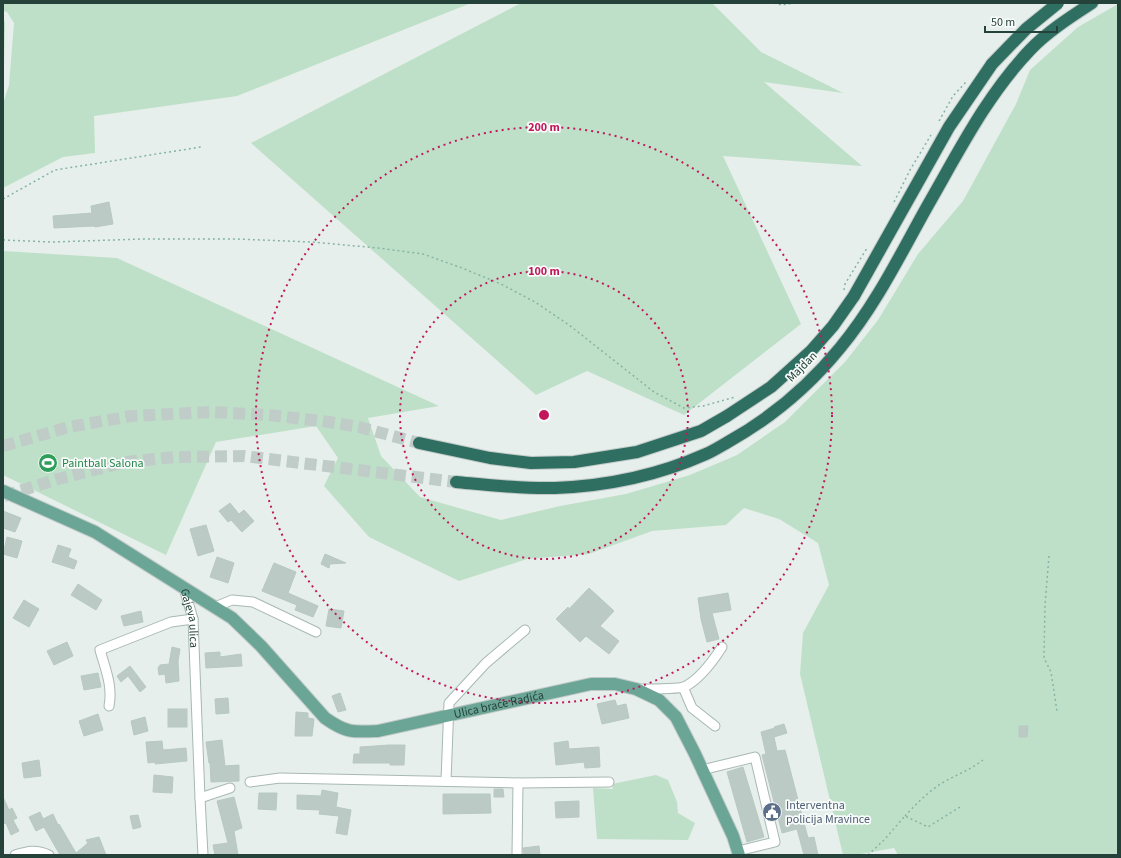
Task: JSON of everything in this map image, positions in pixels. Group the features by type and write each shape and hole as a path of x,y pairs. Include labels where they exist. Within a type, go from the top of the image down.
{"highway":[{"name":"Majdan","path":"419,443 490,458 531,464 574,462 637,452 701,431 771,387 812,351 833,326 854,296 949,127 992,64 1026,29 1058,3"},
{"name":"Majdan","path":"456,482 507,487 554,488 604,483 652,473 706,454 742,434 774,413 806,386 841,347 869,308 902,253 973,124 1008,75 1031,48 1069,18 1092,3"}],"main road":[{"name":"Gajeva ulica","path":"3,491 95,532 184,588"},
{"name":"Ulica braće Radića","path":"184,588 232,618 255,640 325,718 336,726 353,732 378,731 591,684 615,684 636,689 658,700 676,717 733,836 739,853"}],"street":[{"name":"Gajeva ulica","path":"184,588 193,619 203,855"},
{"path":"215,607 232,600 253,602 316,632"},
{"path":"109,706 111,698 110,684 100,650 171,622 193,619"},
{"path":"446,781 449,703 486,663 525,630"},
{"path":"636,689 683,687 700,676 722,647"},
{"path":"683,687 692,708 715,726"},
{"path":"702,770 755,758 775,842 739,853"},
{"path":"250,782 280,778 518,783 609,782"},
{"path":"517,855 518,783"},
{"path":"200,798 230,788"},
{"path":"15,855 30,850 40,851 49,855"}],"path":[{"path":"774,3 782,5 794,3"},
{"path":"3,199 55,170 201,147"},
{"path":"3,240 52,242 142,239 236,239 312,242 423,254 501,284 535,302 569,325 654,392 684,408"},
{"path":"1049,556 1044,605 1044,658 1050,672 1057,711"},
{"path":"868,855 883,841 924,796 942,783 972,768 983,760"},
{"path":"905,816 928,828 960,807"}],"green space":[{"path":"3,3 471,3 237,96 94,116 95,153 63,157 3,188 3,104 9,85 14,23 7,12 3,11"},
{"path":"521,3 712,3 761,52 843,93 764,82 862,166 723,156 801,324 684,415 587,371 536,395 251,143"},
{"path":"1118,4 1118,855 898,855 894,848 856,855 843,855 800,674 803,633 829,585 818,543 779,519 744,508 726,525 652,531 589,554 527,559 459,581 369,537 324,486 338,458 316,426 216,442 166,555 3,475 3,251 117,258 439,406 368,418 381,456 420,497 501,520 560,506 626,494 690,475 737,455 785,422 845,362 878,320 918,254 963,201 1016,104 1030,70 1078,27"},
{"path":"3,19 5,22 3,73"},
{"path":"656,775 668,780 677,802 678,813 695,823 688,840 597,839 593,788 613,789 612,784"}],"building":[{"path":"109,202 113,224 95,227 54,228 53,216 92,213 91,206"},
{"path":"230,503 239,514 244,510 254,521 242,532 231,520 228,522 219,511"},
{"path":"3,511 21,518 15,532 3,528"},
{"path":"206,525 214,551 198,556 190,529"},
{"path":"7,537 22,541 17,558 3,554"},
{"path":"58,545 71,549 68,557 77,561 74,569 52,562"},
{"path":"325,554 346,563 330,564 329,568 321,564"},
{"path":"217,557 234,563 228,583 210,577"},
{"path":"274,563 296,572 288,593 318,606 313,617 295,610 297,605 262,591"},
{"path":"78,584 102,600 96,610 71,595"},
{"path":"589,588 614,611 600,626 619,641 609,654 586,636 580,642 556,619 568,607 569,609"},
{"path":"728,593 731,610 712,613 719,639 707,642 701,619 698,598"},
{"path":"24,600 39,609 29,627 13,618"},
{"path":"329,609 344,611 341,628 326,626"},
{"path":"141,611 143,622 124,626 121,616"},
{"path":"67,642 73,656 54,665 47,651"},
{"path":"172,647 180,649 178,661 179,681 166,683 165,674 159,675 158,668 160,665 169,664"},
{"path":"220,652 220,657 241,654 242,666 206,668 205,653"},
{"path":"130,666 146,687 140,692 128,676 121,682 117,676"},
{"path":"98,673 101,687 84,690 81,676"},
{"path":"340,693 346,710 338,712 332,696"},
{"path":"228,698 229,713 216,714 215,699"},
{"path":"615,700 617,706 626,704 629,718 602,724 597,704"},
{"path":"168,709 187,709 187,727 168,727"},
{"path":"296,712 308,713 308,718 314,719 312,736 295,736"},
{"path":"98,714 103,730 84,736 79,721"},
{"path":"145,717 148,731 134,735 131,721"},
{"path":"784,724 787,733 774,737 777,751 785,750 808,838 814,837 818,855 804,855 797,829 782,833 762,755 766,754 761,732"},
{"path":"1019,726 1028,726 1027,737 1019,737"},
{"path":"222,740 225,766 239,765 239,781 211,782 210,763 206,742"},
{"path":"162,741 163,750 186,748 187,761 155,764 155,762 148,763 146,742"},
{"path":"568,741 569,749 599,747 600,767 585,768 584,762 556,765 554,743"},
{"path":"405,745 404,765 390,765 390,763 353,763 354,754 360,754 360,747"},
{"path":"39,760 41,776 24,778 22,763"},
{"path":"743,767 764,837 747,842 727,772"},
{"path":"154,775 173,777 172,793 153,792"},
{"path":"494,789 503,789 504,797 494,797"},
{"path":"322,790 338,793 336,807 351,810 347,835 336,833 339,816 319,814 320,810 297,809 297,795 321,796"},
{"path":"259,793 277,793 276,810 258,809"},
{"path":"443,794 490,794 491,813 443,814"},
{"path":"3,797 9,810 12,808 17,818 13,820 19,831 11,835 6,823 3,824"},
{"path":"234,797 242,828 234,831 238,855 215,855 213,845 228,843 217,801"},
{"path":"579,801 579,817 556,818 555,802"},
{"path":"40,812 43,819 53,814 58,825 59,824 76,853 88,843 86,840 99,837 106,855 60,855 44,827 36,831 29,817"},
{"path":"138,815 141,827 133,829 130,816"},
{"path":"539,846 540,855 524,855 523,848"}],"tunnel":[{"path":"3,446 69,427 131,416 211,412 269,415 329,422 359,427 419,443"},
{"path":"4,496 58,479 125,462 175,457 244,456 456,482"}],"place":[{"name":"Paintball Salona","path":"48,463"},
{"name":"Interventna policija Mravince","path":"772,812"}]}
